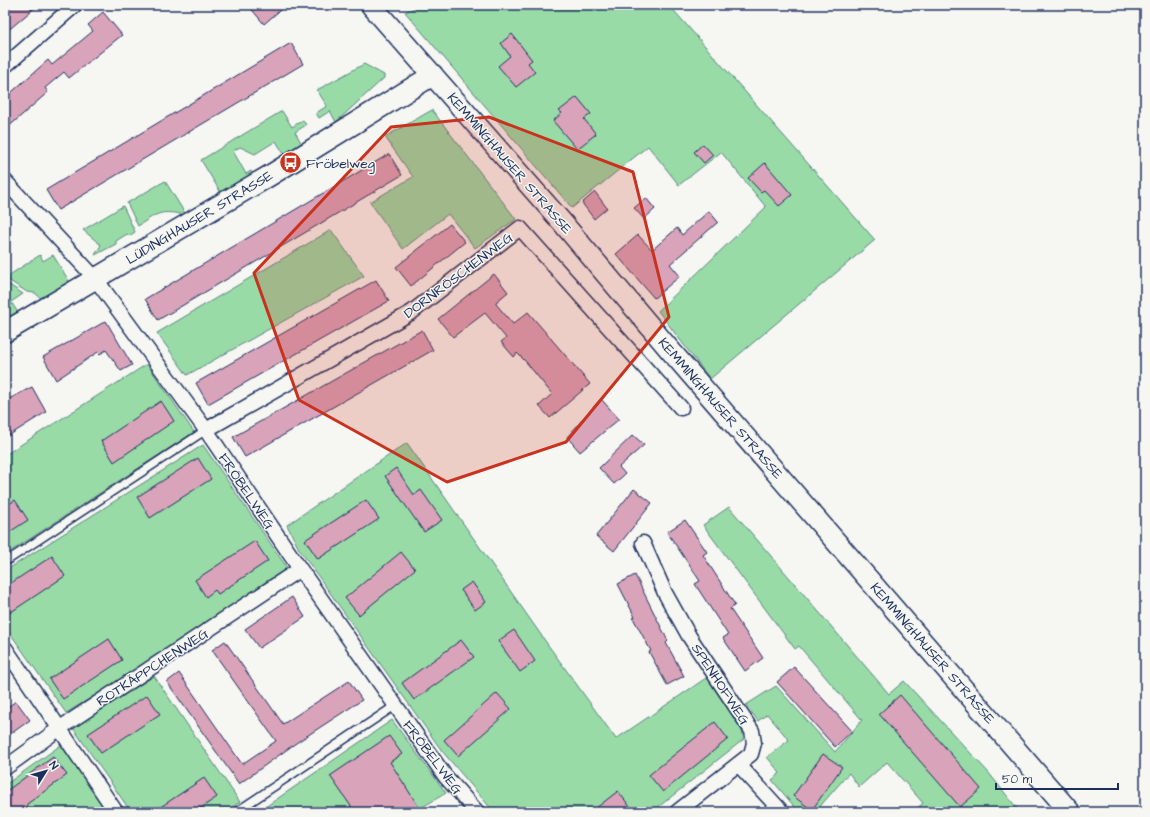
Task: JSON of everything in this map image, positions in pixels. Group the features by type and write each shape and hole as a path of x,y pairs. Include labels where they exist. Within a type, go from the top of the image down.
{"main road":[{"name":"KEMMINGHAUSER STRASSE","path":"372,5 1070,812"},
{"name":"LÜDINGHAUSER STRASSE","path":"5,332 269,176 433,75"}],"street":[{"path":"5,66 75,5"},
{"name":"FRÖBELWEG","path":"5,181 95,278 206,430 300,569 445,776 477,812"},
{"name":"DORNRÖSCHENWEG","path":"206,430 412,312 520,228 681,408"},
{"name":"SPENHOFWEG","path":"643,543 665,593 689,636 752,731 754,743 750,754 677,812"},
{"name":"ROTKÄPPCHENWEG","path":"5,768 60,728 300,569"},
{"path":"5,648 116,812"},
{"path":"738,764 782,812"}],"lane":[{"path":"5,562 206,430"},
{"path":"236,812 396,705"}],"highlighted area":[{"path":"489,117 633,172 669,317 566,442 447,482 299,400 254,273 391,127"}],"green space":[{"path":"422,5 669,5 875,240 710,379 658,311 766,207 721,152 679,185 648,146 572,208 405,12"},
{"path":"364,64 384,75 384,78 336,122 330,111 319,118 316,113 327,106 317,90"},
{"path":"432,110 516,219 475,248 448,214 403,249 370,202 413,177 385,137"},
{"path":"282,111 292,127 303,120 306,125 295,132 303,146 285,156 276,141 255,154 240,147 233,151 246,174 251,171 253,174 221,193 201,160"},
{"path":"165,181 186,215 160,213 138,226 127,203"},
{"path":"123,206 135,232 129,236 127,234 116,241 116,244 95,255 101,245 83,230"},
{"path":"331,230 364,276 187,375 157,333"},
{"path":"40,255 43,261 53,255 69,281 69,284 43,300 35,293 27,292 5,278"},
{"path":"5,282 23,294 11,302 19,314 12,319 5,308"},
{"path":"147,364 194,432 5,555 5,455"},
{"path":"407,443 548,645 616,739 709,676 740,723 744,739 652,812 494,812 442,751 299,549 287,525"},
{"path":"203,445 292,575 66,713 5,626 5,571"},
{"path":"729,507 889,694 904,681 988,772 1020,812 913,812 923,803 887,762 859,787 849,773 815,812 799,812 772,780 780,773 767,757 789,740 767,714 758,721 746,705 776,686 835,752 862,720 799,646 795,649 703,525"},
{"path":"154,676 240,802 225,812 131,812 73,728"},
{"path":"392,720 446,793 414,812 258,812"},
{"path":"61,745 108,812 5,812 5,785"}],"building":[{"path":"5,5 38,5 5,33"},
{"path":"248,5 286,5 264,24"},
{"path":"103,12 122,35 69,78 64,72 45,88 48,92 5,130 5,98 48,60 52,65 93,31 88,25"},
{"path":"512,34 532,60 528,63 535,72 516,87 498,66 510,56 501,43"},
{"path":"291,43 303,64 58,210 46,190"},
{"path":"577,97 591,114 584,119 596,134 577,149 553,121 562,113 559,111"},
{"path":"703,144 713,155 704,163 694,152"},
{"path":"389,154 402,175 158,320 145,299"},
{"path":"765,163 792,195 779,206 764,190 761,192 748,178"},
{"path":"595,192 607,208 594,219 582,203"},
{"path":"646,198 655,209 644,219 634,208"},
{"path":"709,211 718,222 670,264 680,276 654,298 616,254 638,235 652,250 677,228 682,235"},
{"path":"450,224 465,242 411,286 396,267"},
{"path":"494,274 508,292 496,302 496,304 513,324 528,312 590,384 550,418 539,406 552,394 526,362 517,353 514,357 501,342 506,338 485,313 453,337 438,319"},
{"path":"376,280 389,301 208,404 196,383"},
{"path":"106,321 132,365 121,371 106,350 100,354 98,352 56,380 43,357"},
{"path":"422,330 433,350 245,457 233,437"},
{"path":"32,387 46,412 5,438 5,401"},
{"path":"601,399 619,419 580,452 567,437"},
{"path":"161,401 174,421 114,462 101,441"},
{"path":"633,435 644,445 619,467 625,474 614,484 599,468"},
{"path":"198,458 211,479 150,518 137,497"},
{"path":"396,468 414,495 421,490 442,520 424,532 385,476"},
{"path":"634,489 652,503 614,551 596,536"},
{"path":"15,500 28,520 5,535 5,507"},
{"path":"366,500 379,519 318,559 305,540"},
{"path":"685,520 707,552 703,555 735,605 730,609 763,658 745,671 723,638 728,635 695,584 700,581 667,532"},
{"path":"255,541 268,561 218,594 215,590 206,597 195,580"},
{"path":"401,552 415,569 359,615 345,598"},
{"path":"52,556 65,576 5,616 5,587"},
{"path":"635,575 668,641 666,643 684,676 667,685 649,652 651,651 633,618 635,617 618,584"},
{"path":"472,582 486,602 475,610 461,590"},
{"path":"292,597 305,617 259,648 245,629"},
{"path":"514,630 535,661 520,672 498,641"},
{"path":"109,639 122,660 63,699 49,679"},
{"path":"461,640 474,657 414,700 402,683"},
{"path":"225,641 283,724 349,681 362,700 296,743 239,784 167,682 179,673 242,764 276,741 212,650"},
{"path":"794,667 852,731 835,747 777,682"},
{"path":"497,693 511,709 458,756 444,740"},
{"path":"147,695 160,714 101,753 88,734"},
{"path":"900,695 981,789 960,807 879,714"},
{"path":"16,701 30,720 5,738 5,709"},
{"path":"715,722 728,739 663,792 649,775"},
{"path":"389,736 402,754 390,762 422,812 355,812 330,776"},
{"path":"823,754 842,767 812,810 793,796"},
{"path":"53,757 67,775 27,804 28,807 21,812 5,812 5,792"},
{"path":"204,778 217,797 195,812 153,812"},
{"path":"618,791 634,812 591,812"}],"place":[{"name":"Fröbelweg","path":"290,163"}]}
